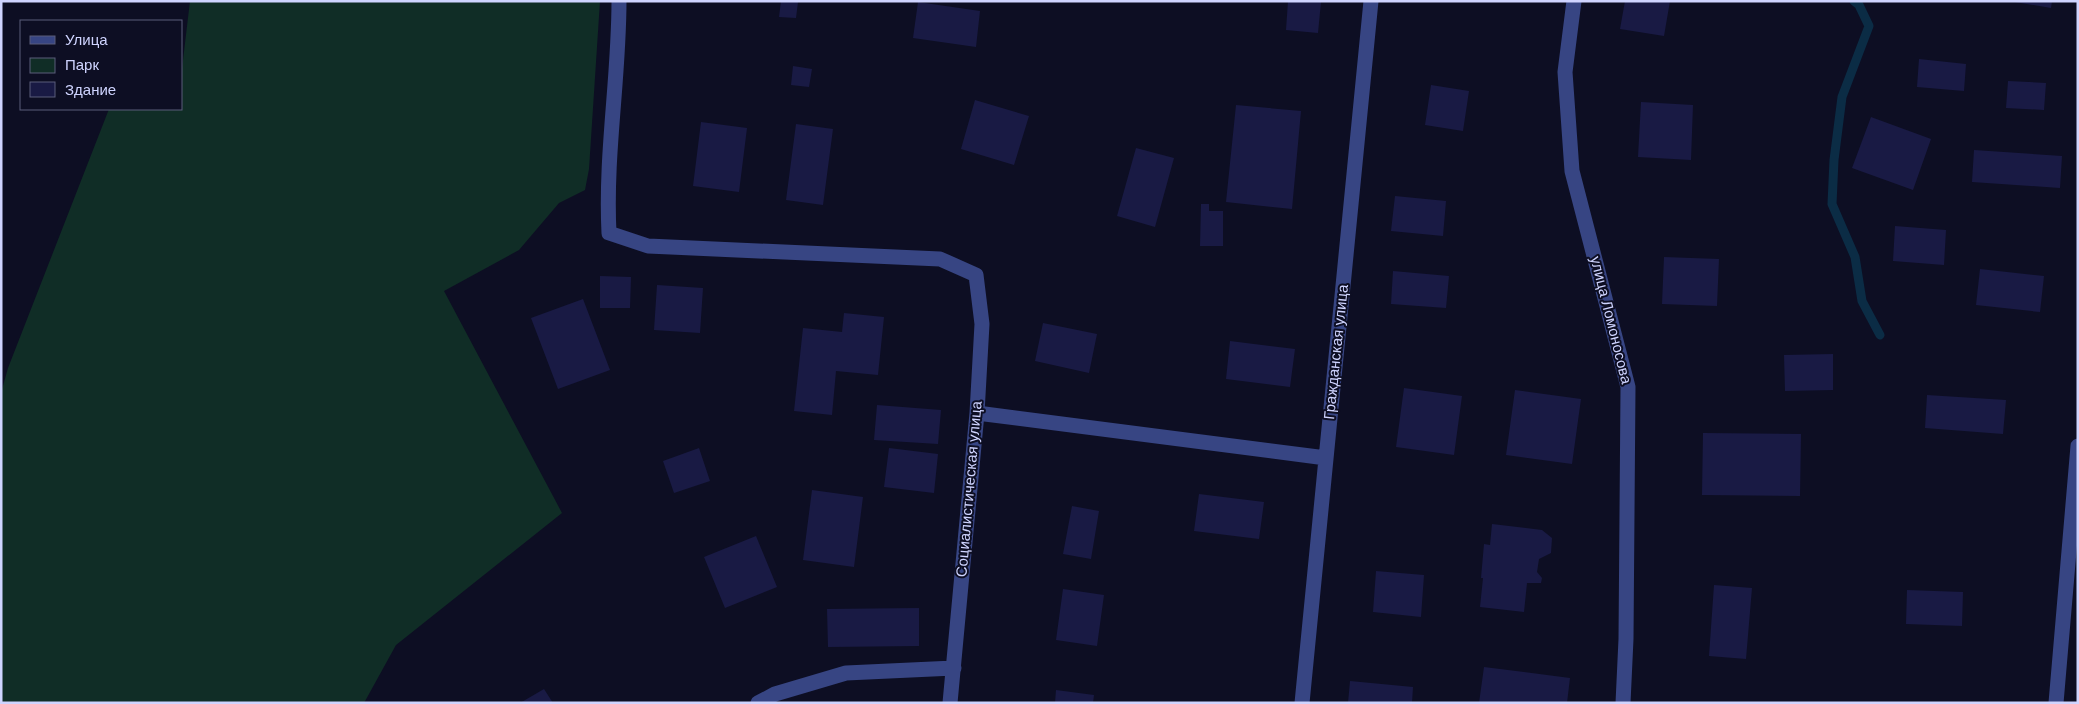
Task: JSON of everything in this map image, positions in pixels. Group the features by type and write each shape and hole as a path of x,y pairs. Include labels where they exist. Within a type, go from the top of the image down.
{"street":[{"name":"Социалистическая улица","path":"619,1 619,41 606,191 608,232 648,246 940,259 976,275 982,324 976,413 950,703"},
{"name":"Гражданская улица","path":"1302,703 1371,1"},
{"name":"улица Ломоносова","path":"1574,1 1565,72 1572,170 1628,387 1626,639 1623,703"},
{"path":"976,413 1326,458"},
{"path":"2056,703 2078,446"},
{"path":"758,703 775,694 846,673 954,668"}],"green space":[{"path":"190,1 600,1 589,169 585,190 559,203 519,250 444,291 562,513 396,645 364,703 1,703 1,393 8,368 109,110 182,110 182,69"}],"building":[{"path":"781,1 798,2 796,18 779,17"},
{"path":"1288,1 1321,2 1318,33 1286,30"},
{"path":"1625,1 1670,1 1664,36 1620,29"},
{"path":"2009,1 2052,1 2051,8"},
{"path":"918,2 980,11 976,47 913,38"},
{"path":"1919,59 1966,64 1964,91 1917,87"},
{"path":"793,66 812,69 809,87 791,85"},
{"path":"2008,81 2046,83 2044,110 2006,108"},
{"path":"1431,85 1469,91 1463,131 1425,125"},
{"path":"975,100 1029,116 1014,165 961,149"},
{"path":"1641,102 1693,105 1691,160 1638,157"},
{"path":"1236,105 1301,111 1292,209 1226,202"},
{"path":"1871,117 1931,139 1913,190 1852,168"},
{"path":"701,122 747,128 739,192 693,186"},
{"path":"796,124 833,129 823,205 786,200"},
{"path":"1136,148 1174,158 1155,227 1117,216"},
{"path":"1974,150 2062,156 2060,188 1972,182"},
{"path":"1395,196 1446,201 1443,236 1391,231"},
{"path":"1201,204 1209,204 1209,211 1223,211 1223,246 1200,246"},
{"path":"1895,226 1946,230 1944,265 1893,261"},
{"path":"1664,257 1719,259 1717,306 1662,304"},
{"path":"1980,269 2044,276 2040,312 1976,305"},
{"path":"1393,271 1449,276 1446,308 1391,304"},
{"path":"600,276 631,277 630,308 600,308"},
{"path":"657,285 703,288 700,333 654,330"},
{"path":"583,299 610,370 558,389 531,318"},
{"path":"844,313 884,317 878,375 836,371 832,415 794,411 803,328 842,332"},
{"path":"1043,323 1097,334 1089,373 1035,361"},
{"path":"1230,341 1295,349 1290,387 1226,379"},
{"path":"1833,354 1833,390 1785,391 1784,355"},
{"path":"1404,388 1462,396 1454,455 1396,447"},
{"path":"1515,390 1581,399 1572,464 1506,455"},
{"path":"1927,395 2006,400 2003,434 1925,428"},
{"path":"877,405 941,410 938,444 874,440"},
{"path":"1703,433 1801,434 1800,496 1702,495"},
{"path":"699,448 710,481 674,493 663,461"},
{"path":"889,448 938,454 934,493 884,487"},
{"path":"812,490 863,497 854,567 803,560"},
{"path":"1199,494 1264,502 1259,539 1194,531"},
{"path":"1072,506 1099,511 1091,559 1063,554"},
{"path":"1492,524 1542,530 1552,538 1551,553 1539,559 1537,572 1542,578 1541,583 1527,583 1524,612 1480,607 1484,544 1490,545"},
{"path":"756,536 777,587 725,608 704,557"},
{"path":"1376,571 1424,575 1421,617 1373,612"},
{"path":"1714,585 1752,588 1746,659 1709,656"},
{"path":"1063,589 1104,595 1097,646 1056,640"},
{"path":"1907,590 1963,592 1962,626 1906,624"},
{"path":"919,608 919,646 828,647 827,609"},
{"path":"1484,667 1570,678 1567,703 1479,703"},
{"path":"1350,681 1413,687 1412,703 1348,703"},
{"path":"544,689 553,703 520,703"},
{"path":"1056,690 1094,695 1093,703 1055,703"}],"waterway":[{"path":"1854,1 1859,5 1869,26 1842,97 1834,160 1832,204 1855,257 1862,301 1880,335"}]}
